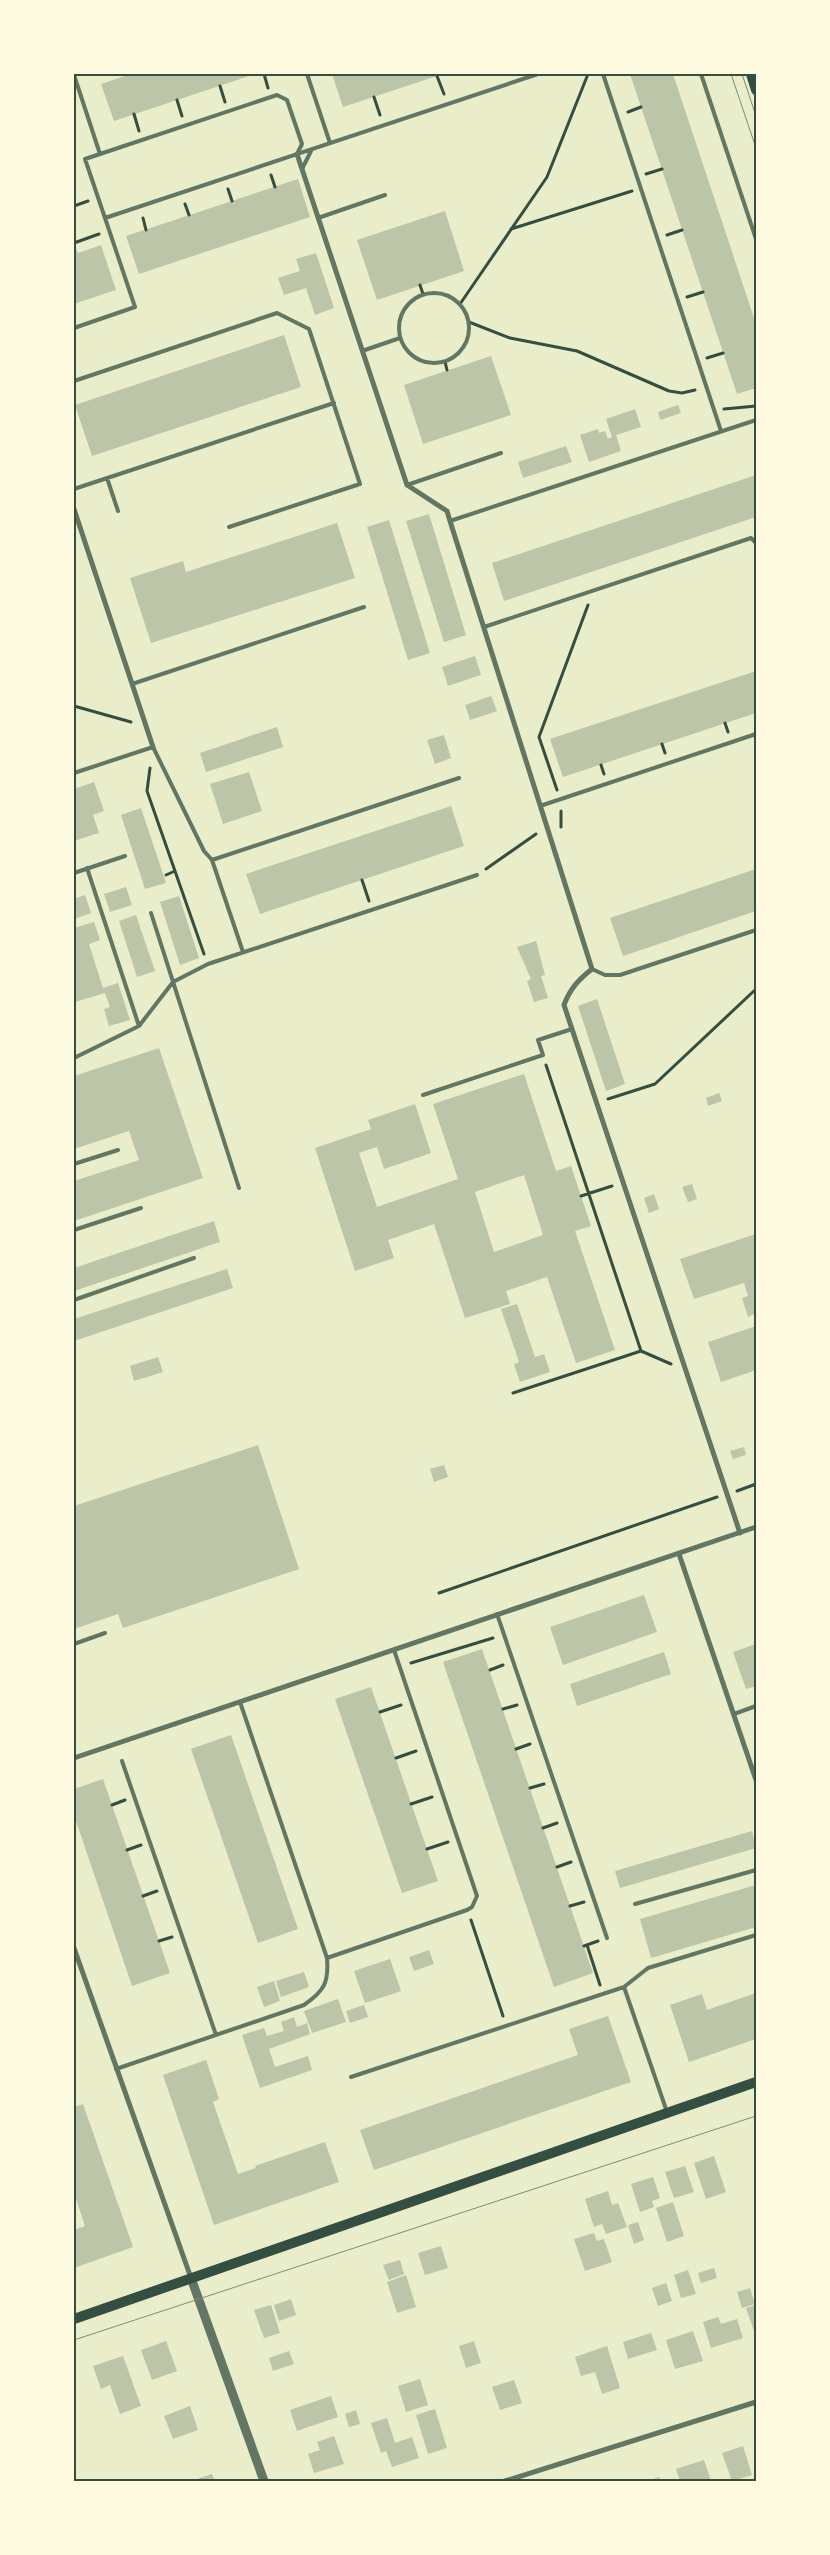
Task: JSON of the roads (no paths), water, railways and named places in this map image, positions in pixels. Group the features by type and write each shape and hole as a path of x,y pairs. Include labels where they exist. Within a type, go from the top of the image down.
{"main road":[{"path":"753,76 756,90"},
{"path":"74,2318 756,2082"}],"street":[{"path":"297,154 407,485 447,511 592,969 578,980 568,993 564,1005 740,1533"},
{"path":"74,509 153,747"},
{"path":"74,1758 756,1527"},
{"path":"679,1554 756,1780"},
{"path":"74,1948 264,2481"},
{"path":"505,2481 756,2402"}],"lane":[{"path":"307,74 330,143"},
{"path":"105,218 538,74"},
{"path":"602,74 721,431"},
{"path":"702,74 756,239"},
{"path":"74,75 100,154"},
{"path":"74,328 135,307 85,158 277,95 288,100 302,144 297,154"},
{"path":"302,169 307,154 312,149"},
{"path":"318,218 385,196"},
{"path":"423,294 443,294 460,304 469,322 466,342 454,357 445,362 425,362 416,358 408,352 400,338 399,323 401,314 414,298 423,294"},
{"path":"74,381 277,313 309,329 360,484 229,527"},
{"path":"362,351 400,338"},
{"path":"74,489 334,403"},
{"path":"450,521 756,420"},
{"path":"407,485 501,453"},
{"path":"107,478 118,511"},
{"path":"484,627 751,538 756,543"},
{"path":"132,684 364,607"},
{"path":"540,806 756,734"},
{"path":"74,772 153,747 204,851 212,860 243,952"},
{"path":"212,860 459,778"},
{"path":"74,872 125,856"},
{"path":"86,868 138,1026"},
{"path":"74,1058 138,1026 173,982 208,964 477,875"},
{"path":"151,914 239,1188"},
{"path":"592,969 605,975 620,975 756,930"},
{"path":"423,1095 543,1055 538,1040 572,1029"},
{"path":"74,1164 118,1150"},
{"path":"74,1230 141,1208"},
{"path":"74,1300 194,1258"},
{"path":"497,1614 607,1938"},
{"path":"74,1644 104,1633"},
{"path":"327,1958 467,1910 472,1907 477,1896 394,1650"},
{"path":"116,2069 304,2005 320,1993 328,1974 327,1958 240,1702"},
{"path":"734,1714 756,1706"},
{"path":"122,1761 216,2035"},
{"path":"635,1904 756,1870"},
{"path":"351,2077 624,1987 648,1968 756,1935"},
{"path":"624,1987 667,2112"}],"tram line":[{"path":"731,74 756,148"},
{"path":"742,74 756,116"},
{"path":"74,2340 756,2116"}]}
